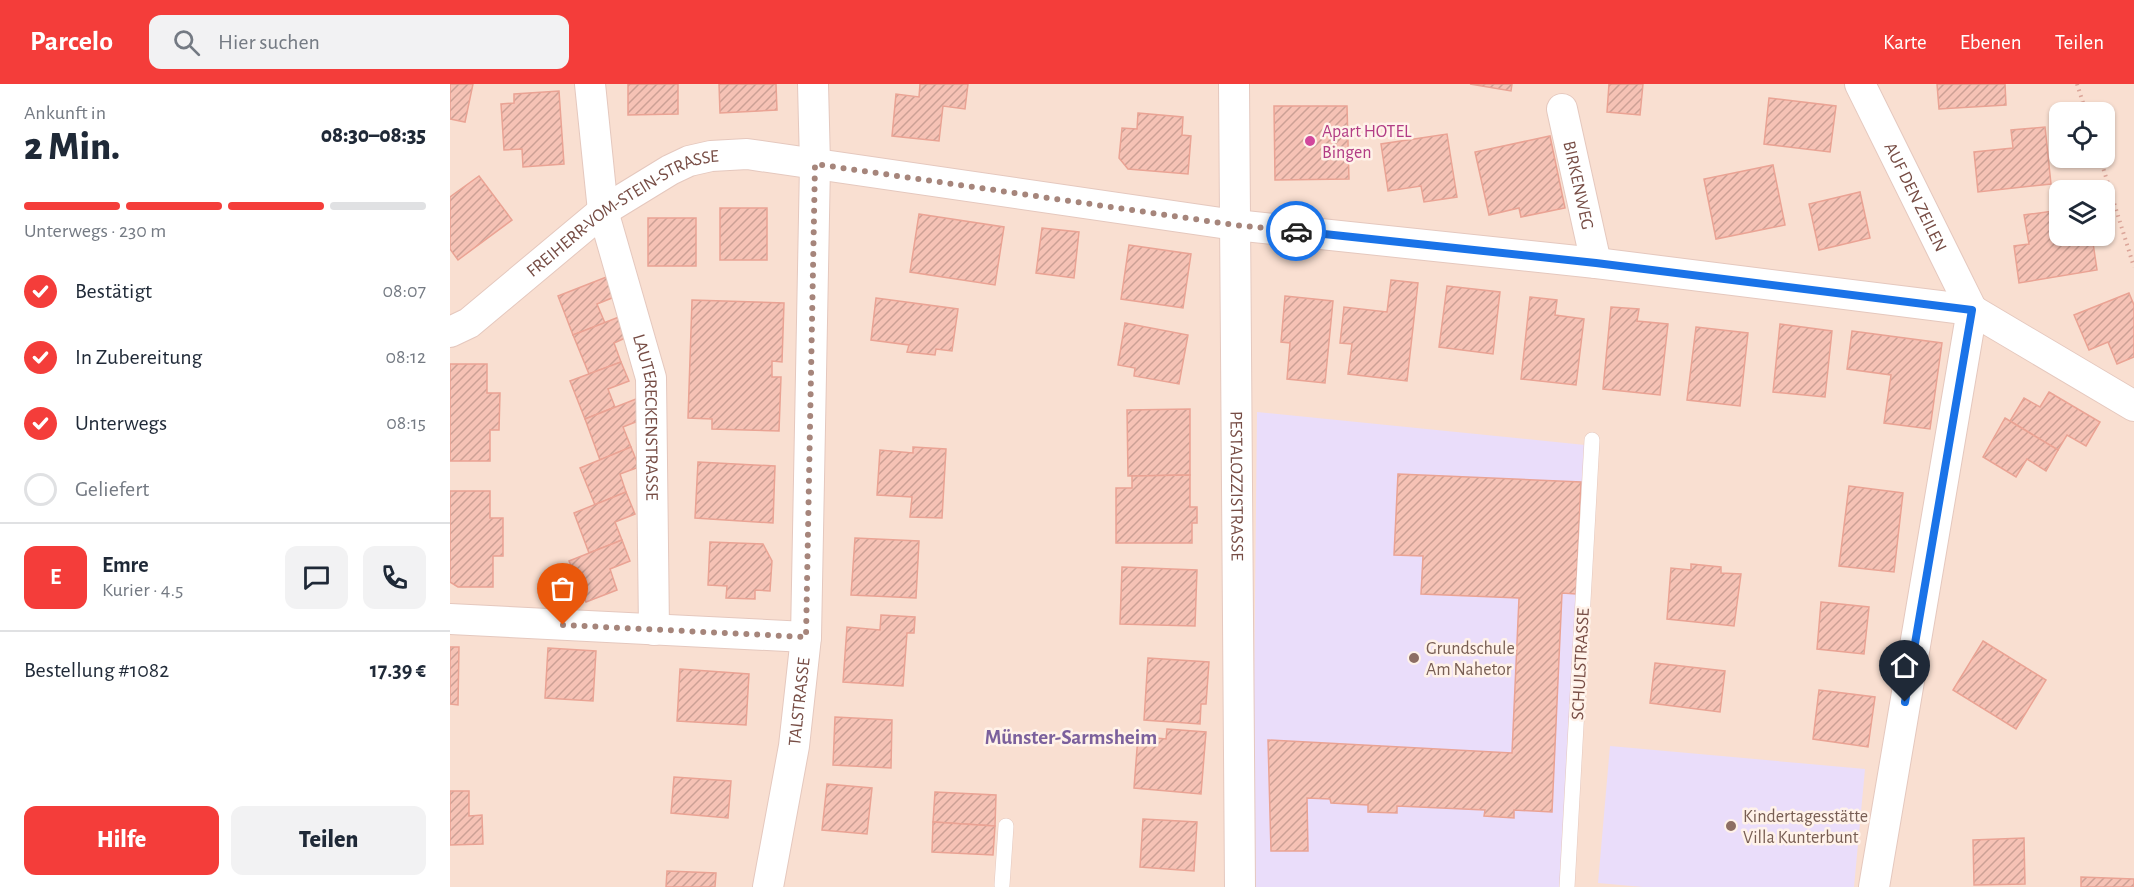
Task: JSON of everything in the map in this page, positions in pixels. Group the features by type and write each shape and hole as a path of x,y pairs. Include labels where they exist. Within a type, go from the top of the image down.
{"street":[{"name":"LAUTERECKENSTRASSE","path":"591,84 603,210 651,378 654,630"},
{"name":"TALSTRASSE","path":"768,887 794,746 806,637 815,164 813,84"},
{"name":"PESTALOZZISTRASSE","path":"1234,84 1240,887"},
{"name":"AUF DEN ZEILEN","path":"1860,84 1972,310"},
{"name":"BIRKENWEG","path":"1562,109 1596,263"},
{"name":"FREIHERR-VOM-STEIN-STRASSE","path":"450,332 469,323 603,210 670,170 690,161 711,156 747,154 1235,225 1596,263 1972,310"},
{"path":"1874,887 1972,310 2134,406"},
{"path":"450,619 806,637"}],"lane":[{"name":"SCHULSTRASSE","path":"1567,887 1592,440"},
{"path":"1002,886 1006,826"}],"path":[{"path":"2078,84 2083,102"},
{"path":"2103,168 2134,267"}],"shaded area":[{"path":"450,84 2134,84 2134,887 450,887"},
{"name":"Grundschule Am Nahetor","path":"1257,412 1585,445 1563,887 1254,887 1252,884"},
{"name":"Kindertagesstätte Villa Kunterbunt","path":"1610,746 1865,769 1854,887 1643,887 1598,883"}],"building":[{"path":"450,84 473,84 465,122 450,119"},
{"path":"628,84 678,84 678,114 628,115"},
{"path":"719,84 776,84 777,110 720,113"},
{"path":"920,84 968,84 965,109 943,106 939,141 892,136 896,94 919,97"},
{"path":"1470,84 1512,84 1511,91"},
{"path":"1609,84 1643,84 1640,115 1607,112"},
{"path":"1937,84 2005,84 2006,105 1939,109"},
{"path":"559,91 564,164 523,167 522,149 504,150 501,104 514,103 514,94"},
{"path":"1769,98 1836,106 1830,152 1764,144"},
{"path":"1274,106 1347,106 1349,179 1275,180"},
{"path":"1138,113 1183,117 1182,135 1191,136 1188,174 1128,169 1119,158 1122,128 1137,129"},
{"path":"2045,127 2051,180 2049,184 1978,192 1974,152 2013,148 2011,130"},
{"path":"1447,134 1457,197 1424,202 1421,186 1388,191 1381,144"},
{"path":"1550,136 1565,208 1521,217 1519,208 1489,215 1475,152"},
{"path":"1773,165 1785,225 1716,239 1704,179"},
{"path":"479,176 512,220 458,260 450,249 450,197"},
{"path":"1860,192 1870,238 1819,250 1809,204"},
{"path":"720,208 767,208 767,260 720,260"},
{"path":"2049,212 2049,246 2093,246 2097,270 2019,283 2014,246 2029,244 2024,215"},
{"path":"919,214 1004,227 995,285 910,272"},
{"path":"648,218 696,218 696,266 648,266"},
{"path":"1042,228 1079,232 1074,278 1036,273"},
{"path":"1129,245 1191,254 1183,308 1121,299"},
{"path":"609,276 617,296 597,304 605,323 573,335 558,296"},
{"path":"1391,280 1418,283 1407,381 1348,374 1352,344 1340,343 1344,307 1387,312"},
{"path":"1447,286 1500,292 1493,354 1439,347"},
{"path":"2129,293 2134,305 2134,357 2117,364 2108,342 2089,350 2074,315"},
{"path":"1285,296 1333,301 1325,383 1287,379 1290,343 1281,342"},
{"path":"1530,297 1557,300 1555,315 1584,319 1576,385 1521,379"},
{"path":"876,298 958,309 952,351 936,349 935,355 907,352 909,345 871,340"},
{"path":"692,300 784,303 782,362 772,361 772,377 781,377 779,431 712,429 712,419 688,418"},
{"path":"1611,307 1639,309 1637,321 1668,324 1660,395 1603,389"},
{"path":"624,315 632,335 614,343 621,362 589,374 573,335"},
{"path":"1125,323 1188,335 1179,384 1134,376 1135,368 1118,365"},
{"path":"1780,324 1832,331 1825,397 1773,392"},
{"path":"1696,327 1748,333 1740,406 1687,400"},
{"path":"1852,331 1942,343 1930,429 1884,423 1891,375 1847,369"},
{"path":"621,362 629,381 608,389 615,407 585,419 570,381"},
{"path":"450,364 487,364 487,393 500,393 499,430 490,430 490,461 450,461"},
{"path":"2049,392 2100,422 2086,446 2067,435 2058,450 2010,421 2024,398 2040,407"},
{"path":"636,399 643,419 623,427 631,447 600,460 585,419"},
{"path":"1190,409 1190,475 1128,476 1127,410"},
{"path":"2005,418 2058,450 2046,471 2027,459 2016,477 1983,457"},
{"path":"631,447 639,467 620,474 626,492 595,505 580,468"},
{"path":"913,447 946,449 942,518 910,517 912,497 877,495 880,450 913,453"},
{"path":"698,462 775,466 773,523 695,518"},
{"path":"1398,474 1581,482 1576,594 1562,593 1552,812 1514,810 1514,818 1484,816 1485,810 1397,806 1397,813 1368,812 1368,805 1331,803 1330,799 1307,798 1308,851 1271,851 1268,740 1512,753 1519,598 1421,594 1423,556 1394,555"},
{"path":"1190,475 1190,507 1197,507 1197,523 1192,523 1192,543 1116,543 1116,488 1132,488 1132,476"},
{"path":"1849,486 1903,493 1894,572 1839,566"},
{"path":"450,491 490,491 490,518 503,518 503,556 493,556 493,587 458,587 450,582"},
{"path":"626,492 635,514 615,522 622,540 589,553 574,513"},
{"path":"855,538 919,541 916,598 851,595"},
{"path":"622,540 630,561 610,569 617,590 586,602 569,561"},
{"path":"710,542 763,544 772,561 770,591 755,590 755,599 726,598 727,586 708,585"},
{"path":"1691,564 1721,567 1721,573 1741,574 1734,626 1667,619 1671,568 1691,570"},
{"path":"1122,567 1197,570 1195,626 1120,624"},
{"path":"1821,602 1869,607 1864,654 1817,649"},
{"path":"881,615 915,617 914,633 907,633 903,686 843,682 847,627 880,630"},
{"path":"1983,641 2046,680 2016,729 1953,690"},
{"path":"450,647 459,647 458,705 450,704"},
{"path":"548,648 596,651 593,701 545,698"},
{"path":"1148,658 1209,662 1206,704 1201,704 1200,724 1144,720"},
{"path":"1655,663 1725,671 1720,712 1650,703"},
{"path":"680,669 749,674 746,725 677,721"},
{"path":"1819,690 1875,697 1868,747 1813,739"},
{"path":"835,717 892,720 891,768 833,765"},
{"path":"1167,729 1206,732 1201,794 1134,788 1138,736 1166,739"},
{"path":"674,777 731,781 728,818 671,813"},
{"path":"827,784 872,788 867,834 822,830"},
{"path":"450,791 469,791 469,816 482,815 483,844 450,845"},
{"path":"935,792 996,795 995,826 933,822"},
{"path":"1143,819 1197,822 1194,871 1140,867"},
{"path":"933,822 995,826 993,855 932,852"},
{"path":"2024,838 2025,884 1974,885 1973,840"},
{"path":"667,871 716,873 715,887 666,887"},
{"path":"2081,877 2134,879 2134,887 2081,887"}],"way so far":[{"path":"563,625 806,637 815,164 1235,225 1296,231"}],"place":[{"name":"Apart HOTEL Bingen","path":"1310,141"},
{"name":"Grundschule Am Nahetor","path":"1414,658"},
{"name":"Kindertagesstätte Villa Kunterbunt","path":"1731,826"}],"district":[{"name":"Münster-Sarmsheim","path":"1071,737"}],"route":[{"path":"1296,231 1596,263 1972,310 1905,702"}]}
